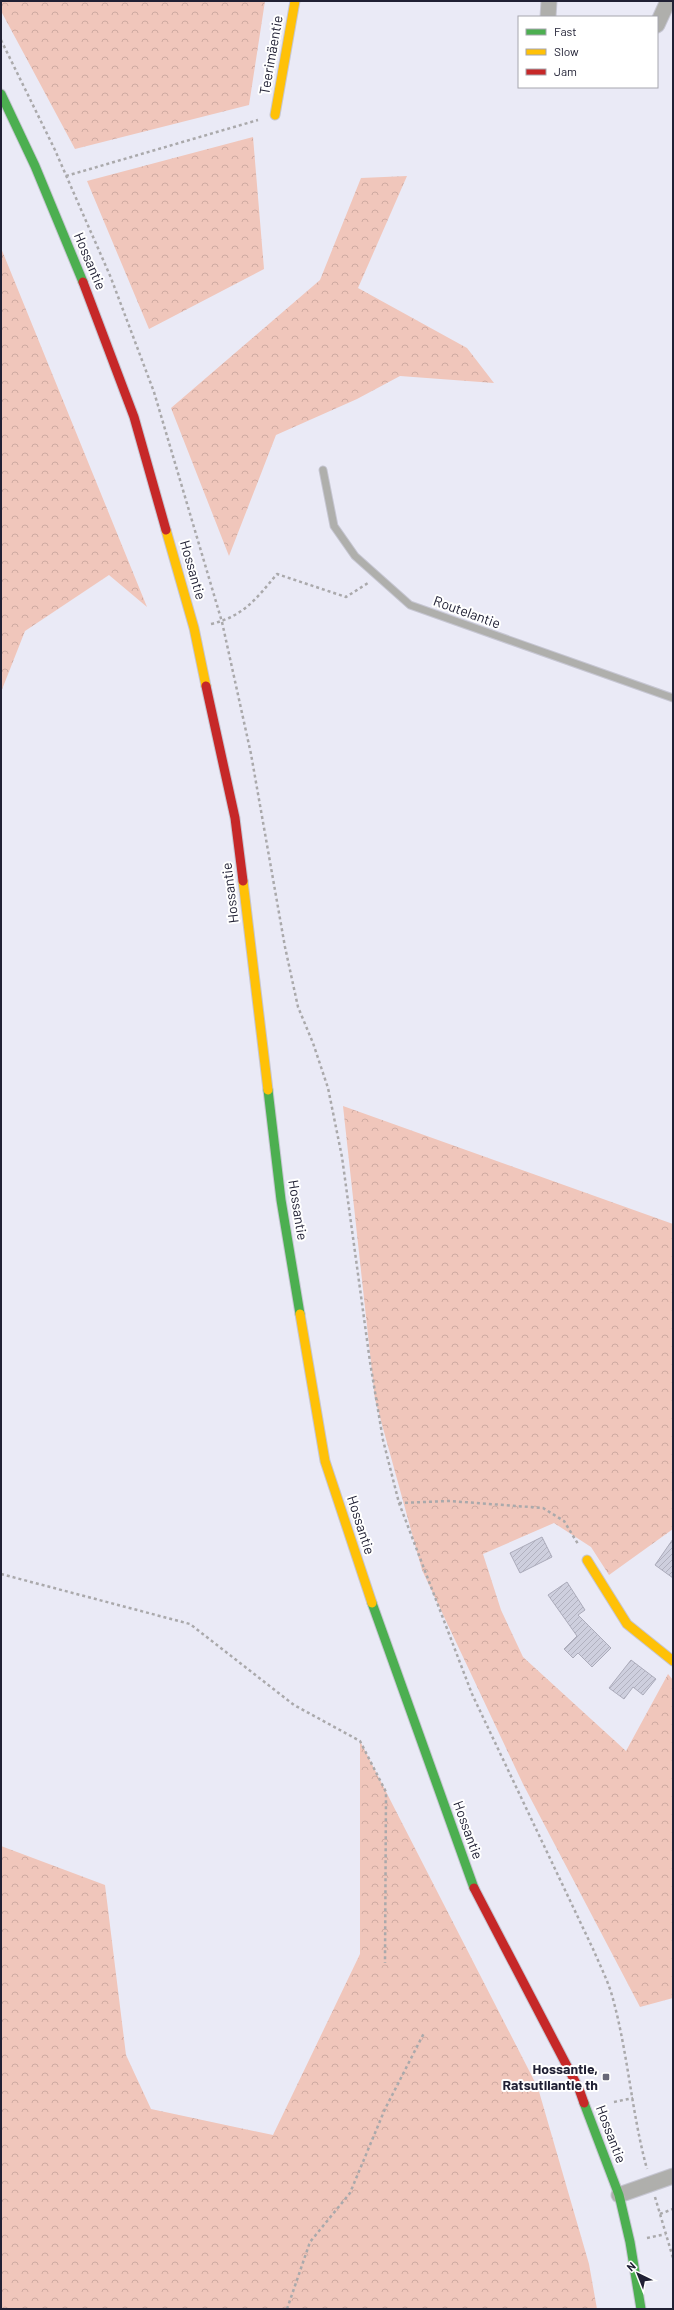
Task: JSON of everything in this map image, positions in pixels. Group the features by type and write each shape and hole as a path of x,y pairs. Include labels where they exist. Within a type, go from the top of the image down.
{"main road":[{"name":"Teerimäentie","path":"275,115 295,1"},
{"name":"Hossantie","path":"1,94 35,166 92,304 134,417 194,628 235,818 281,1200 326,1461 383,1637 473,1885 579,2089 620,2195 642,2309"},
{"path":"588,1560 627,1624 673,1661"}],"street":[{"path":"548,1 548,16"},
{"path":"658,23 668,1"},
{"path":"620,2195 673,2176"}],"lane":[{"name":"Routelantie","path":"322,470 334,526 355,556 377,578 410,605 673,698"}],"path":[{"path":"1,40 66,176 111,278 154,392 222,622 250,754 285,947 296,999 325,1080 332,1111 342,1157 370,1362 383,1440 399,1503 472,1694 593,1949 610,1990 633,2098 638,2137 673,2258"},
{"path":"66,176 275,115"},
{"path":"194,628 222,622 250,607 277,574 346,597 377,578"},
{"path":"399,1503 450,1501 543,1508 564,1521 588,1560"},
{"path":"1,1574 190,1624 294,1705 360,1741 386,1792 385,1963"},
{"path":"287,2309 310,2242 350,2193 385,2109 424,2034"},
{"path":"614,2102 633,2098"},
{"path":"660,2214 673,2209"}],"green space":[{"path":"1,1 265,1 249,105 75,149 1,11"},
{"path":"253,137 264,269 149,329 87,181"},
{"path":"407,176 358,288 467,348 494,383 400,376 357,399 276,435 229,556 171,408 320,280 361,178"},
{"path":"1,248 147,607 109,575 25,631 1,692"},
{"path":"343,1106 673,1224 673,1529 609,1575 591,1547 554,1523 483,1554 501,1610 523,1657 626,1751 668,1674 673,1680 673,1998 640,2007 523,1784 422,1570 375,1399"},
{"path":"360,1741 538,2088 589,2264 597,2309 1,2309 1,1846 105,1885 126,2055 151,2109 273,2135 360,1954"}],"building":[{"path":"542,1537 552,1557 520,1573 510,1553"},
{"path":"673,1539 673,1578 655,1565"},
{"path":"567,1582 585,1610 578,1615 611,1648 592,1667 578,1653 573,1658 564,1649 577,1636 548,1595"},
{"path":"631,1660 656,1679 643,1695 633,1687 624,1699 609,1688"}],"traffic: fast":[{"path":"1,94 35,166 83,282"},
{"path":"268,1090 281,1200 300,1314"},
{"path":"372,1603 474,1888"},
{"path":"584,2103 619,2195 630,2242 641,2309"}],"traffic: slow":[{"path":"275,115 295,1"},
{"path":"166,530 194,628 206,686"},
{"path":"243,881 268,1090"},
{"path":"300,1314 325,1461 372,1603"},
{"path":"587,1560 627,1624 673,1661"}],"traffic: jam":[{"path":"83,282 134,417 166,530"},
{"path":"206,686 235,818 243,881"},
{"path":"474,1888 579,2089 584,2103"}],"place":[{"name":"Hossantie, Ratsutilantie th","path":"606,2077"}]}
